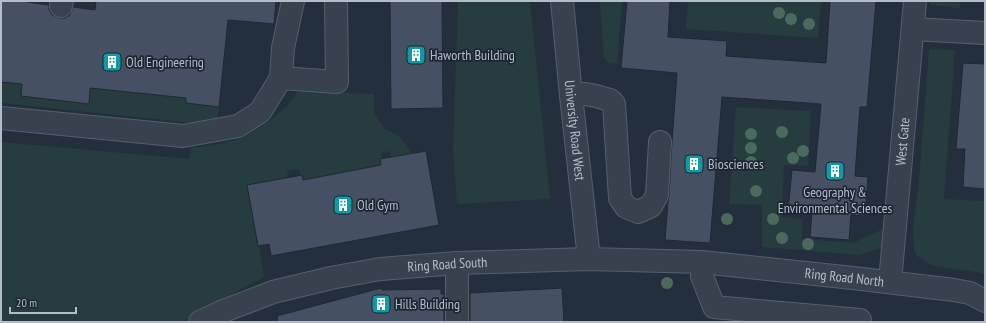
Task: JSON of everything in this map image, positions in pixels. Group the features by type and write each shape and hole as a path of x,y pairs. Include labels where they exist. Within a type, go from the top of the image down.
{"lane":[{"path":"1,118 183,136 238,126 260,112 281,78 283,48 293,1"},
{"path":"281,78 337,82 336,1"},
{"name":"University Road West","path":"562,1 589,259"},
{"name":"West Gate","path":"890,282 915,1"},
{"path":"912,29 985,33"},
{"path":"571,95 586,94 596,96 610,100 614,104 620,198 626,207 638,212 651,206 658,195 660,142"},
{"name":"Ring Road South","path":"202,322 221,312 273,292 331,278 380,269 457,263 589,259 702,262"},
{"path":"702,262 702,276 714,307 860,320"},
{"name":"Ring Road North","path":"702,262 954,290 970,293 985,301"},
{"path":"456,322 457,263"}],"green space":[{"path":"458,1 530,1 550,199 457,204 453,153"},
{"path":"600,1 622,1 617,64 608,63 604,58"},
{"path":"688,1 821,1 818,38 686,29"},
{"path":"930,1 960,1 960,8 930,5"},
{"path":"929,49 955,50 944,199 985,201 985,275 981,273 931,265 917,256 914,250 913,228 919,180"},
{"path":"1,82 90,88 186,98 186,103 219,107 217,118 194,123 1,103"},
{"path":"298,91 374,94 374,113 384,128 400,137 413,154 391,159 390,151 381,153 383,166 302,181 299,169 287,171 288,179 259,246 264,277 182,322 1,322 1,142 189,159 191,148 220,144 244,137 267,123 288,105"},
{"path":"736,107 811,111 808,166 784,165 782,217 803,219 802,240 853,243 883,229 882,248 859,255 762,247 762,205 731,204 729,206"}],"building":[{"name":"Old Engineering","path":"1,1 27,1 49,5 49,10 52,15 59,18 65,18 70,15 73,7 95,10 96,1 276,1 274,24 228,20 219,107 186,103 186,98 90,88 89,104 21,96 22,84 1,82"},
{"name":"Haworth Building","path":"390,1 442,1 443,108 391,109"},
{"name":"Biosciences","path":"627,1 670,1 668,37 727,41 726,56 826,63 830,1 876,1 867,107 860,107 855,176 868,177 865,216 851,215 849,240 810,237 812,212 788,210 792,170 815,172 821,104 722,97 710,243 665,240 677,73 621,68"},
{"path":"963,63 985,64 985,189 963,187 965,149 956,149"},
{"name":"Old Gym","path":"426,151 439,225 271,256 269,244 258,246 247,185 302,175 303,180 381,165 380,159"},
{"name":"Hills Building","path":"381,288 382,290 441,289 441,294 444,294 444,322 278,322 277,316"},
{"path":"562,288 564,322 470,322 470,293"}],"place":[{"name":"Haworth Building","path":"416,55"},
{"name":"Old Engineering","path":"112,62"},
{"name":"Biosciences","path":"694,164"},
{"name":"Geography & Environmental Sciences","path":"835,171"},
{"name":"Old Gym","path":"343,205"},
{"name":"Hills Building","path":"381,304"}]}
